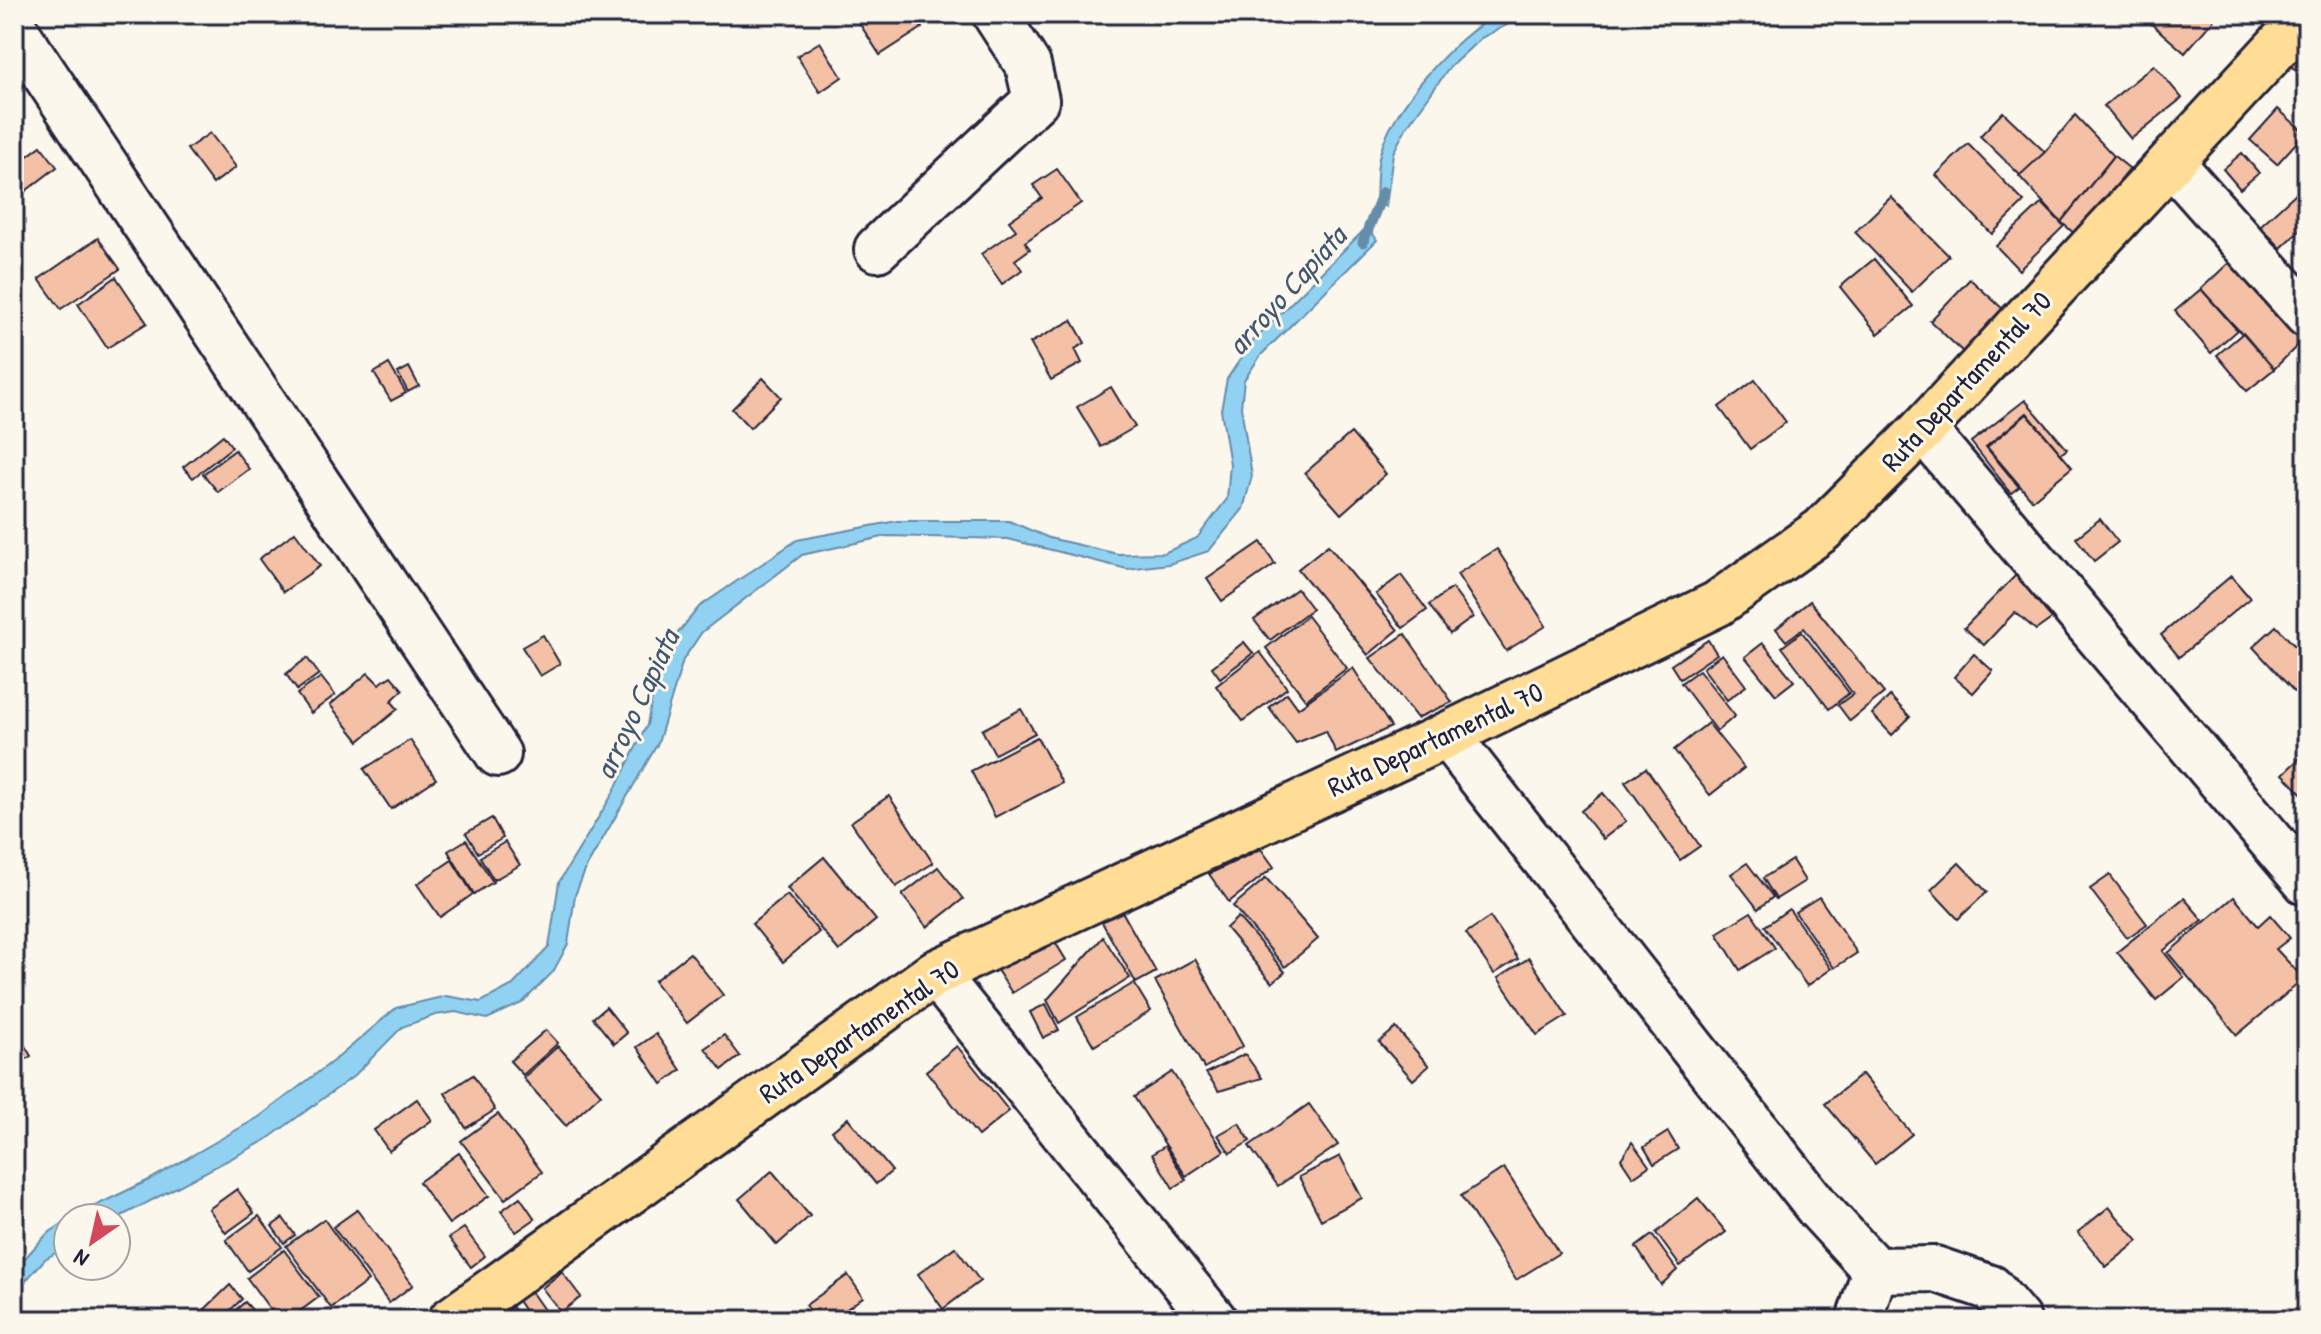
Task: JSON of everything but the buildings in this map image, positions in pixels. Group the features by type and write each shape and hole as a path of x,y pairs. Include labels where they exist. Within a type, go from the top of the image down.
{"main road":[{"name":"Ruta Departamental 70","path":"451,1320 935,973 1447,735 1717,604 1822,530 1923,429 2307,15"}],"street":[{"path":"24,14 14,27 498,754"},
{"path":"877,249 1036,100 1028,65 995,14"},
{"path":"2171,162 2307,315"},
{"path":"1923,429 2307,883"},
{"path":"1447,735 1818,1208 1875,1270 1935,1269 1977,1283 1991,1288 2018,1320"},
{"path":"935,973 1214,1320"},
{"path":"1859,1320 1875,1270"}],"water":[{"path":"1498,14 1528,14 1481,38 1450,67 1406,128 1393,153 1386,207 1376,202 1379,158 1396,118 1444,57"},
{"path":"1368,226 1377,240 1261,355 1244,380 1241,407 1252,476 1243,509 1209,551 1169,564 1127,569 1008,539 887,536 802,555 702,632 683,660 658,743 587,866 575,895 568,944 553,972 522,1003 487,1019 456,1012 435,1015 402,1027 354,1076 266,1140 132,1211 132,1202 103,1202 149,1180 259,1117 341,1055 396,1008 446,996 481,1002 513,985 549,947 559,882 612,795 647,725 656,677 673,639 699,607 797,540 897,521 1009,521 1049,538 1118,554 1164,553 1197,538 1227,499 1230,464 1221,410 1227,379 1252,342"},
{"path":"52,1231 52,1255 14,1294 14,1270"}],"waterway":[{"name":"arroyo Capiata","path":"1363,242 1383,192"}]}
